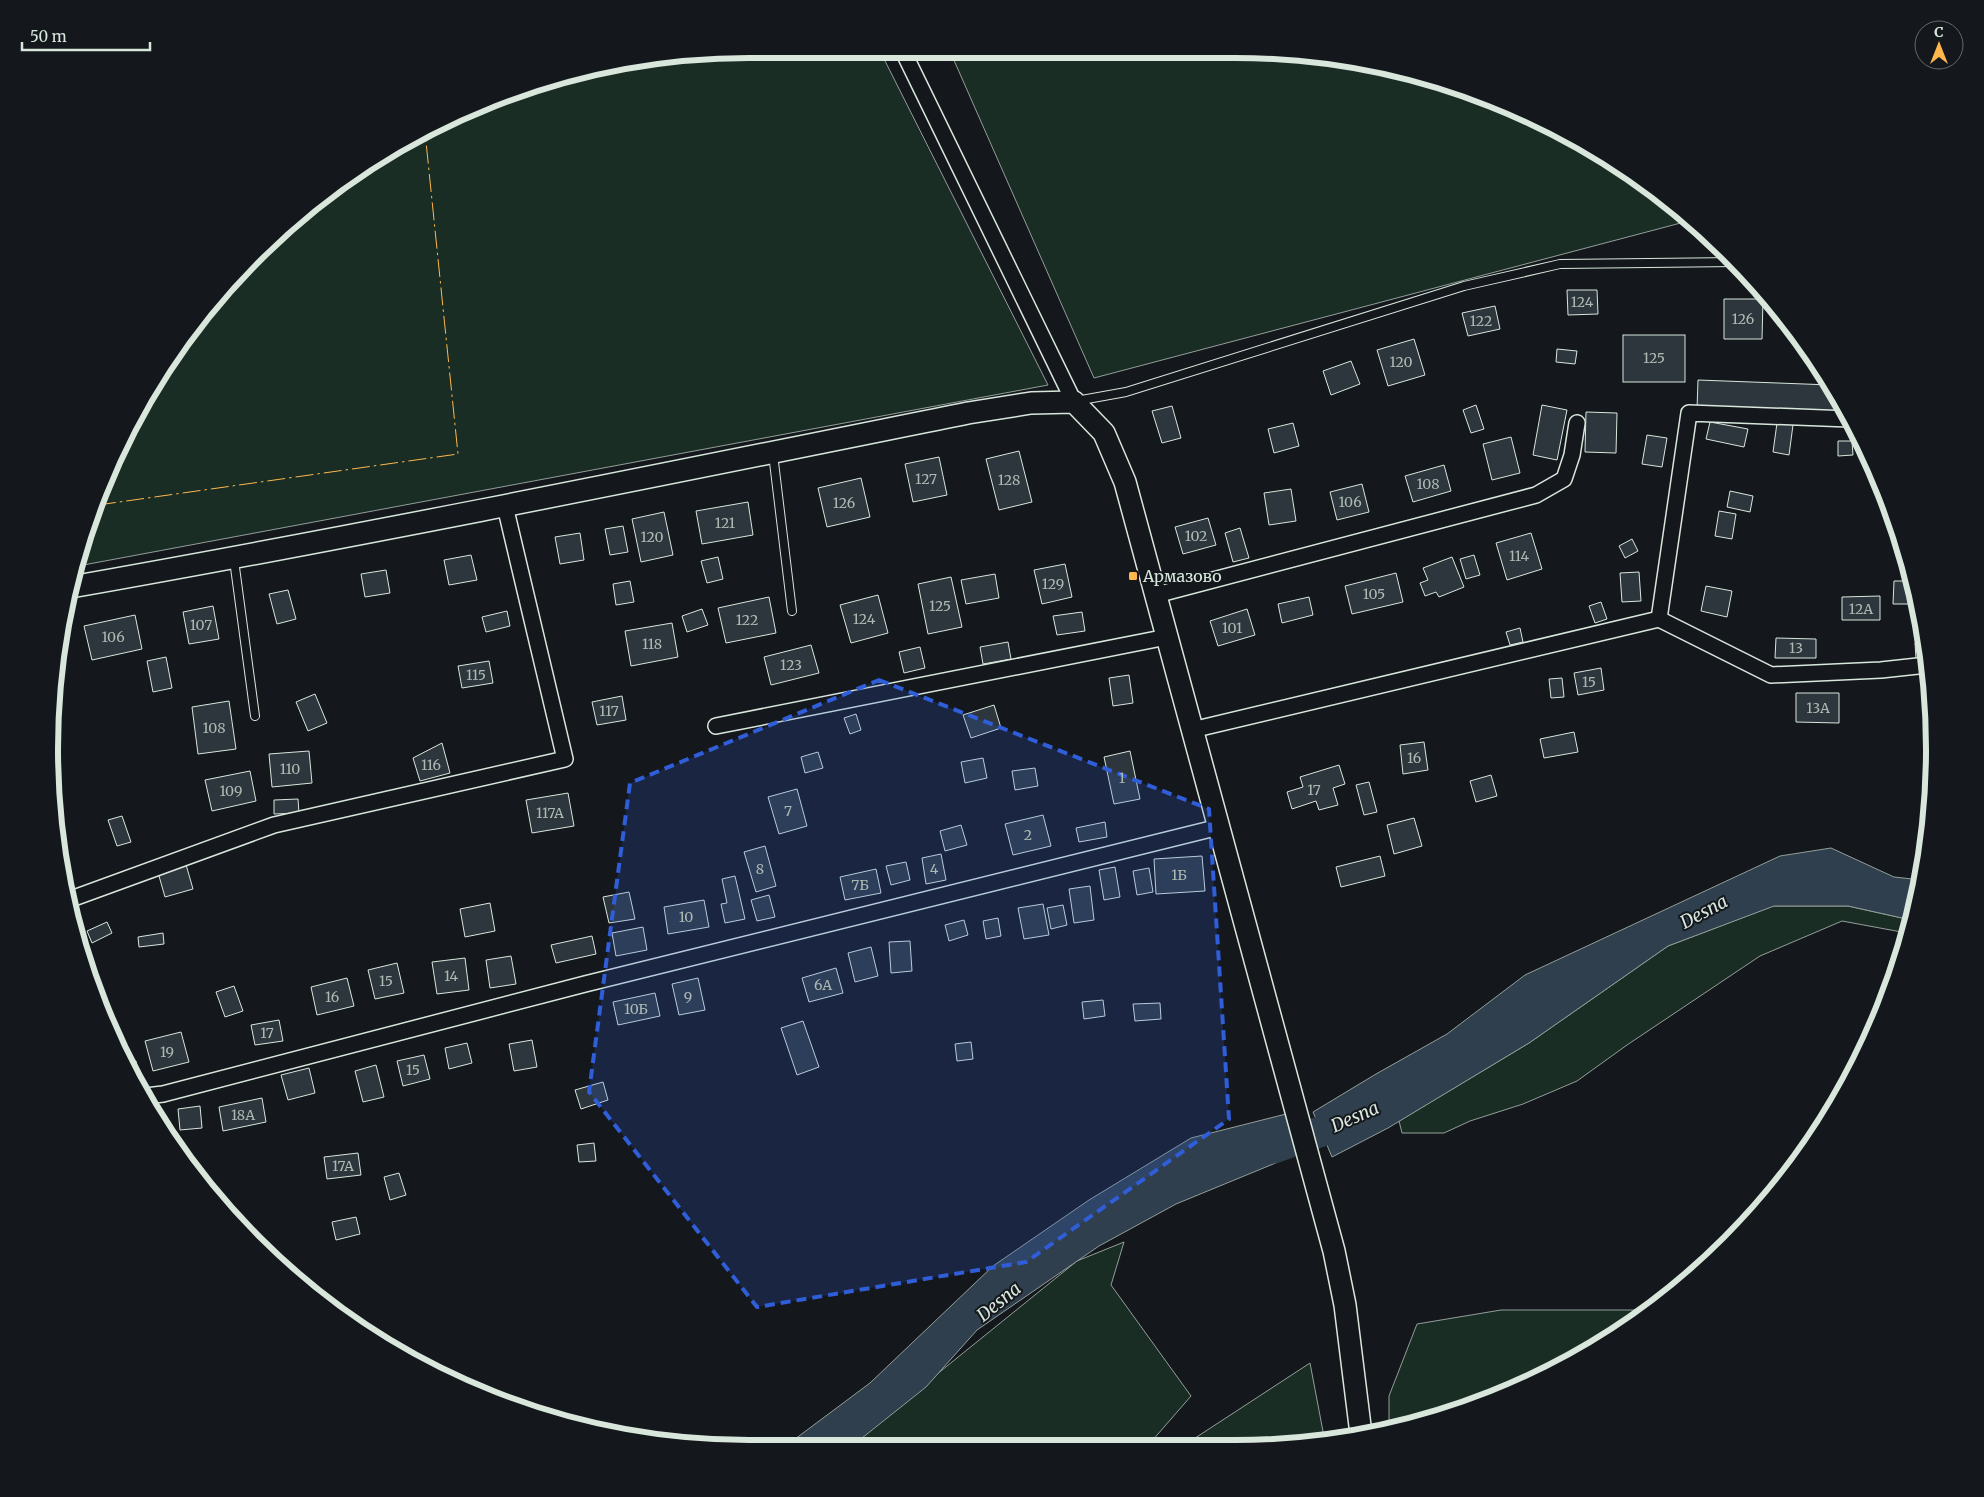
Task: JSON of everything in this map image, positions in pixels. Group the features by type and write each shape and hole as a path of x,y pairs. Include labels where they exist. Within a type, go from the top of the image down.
{"street":[{"path":"906,58 1074,402 1104,433 1125,482 1334,1251 1345,1305 1360,1428"},
{"path":"77,586 234,558 1031,403 1074,402"},
{"path":"1659,619 1689,414 1842,419"},
{"path":"1156,595 1536,495 1564,479 1572,455 1576,423"},
{"path":"74,898 274,825 565,759 505,506"},
{"path":"1192,730 1659,619 1771,675 1871,670 1922,665"},
{"path":"716,726 1167,637"},
{"path":"151,1095 163,1094 584,984 1219,827"}],"lane":[{"path":"1074,402 1126,392 1464,286 1560,264 1726,262"},
{"path":"773,452 792,611"},
{"path":"234,558 255,716"}],"highlighted area":[{"path":"879,680 1209,809 1229,1119 1026,1262 757,1307 589,1092 630,783"}],"green space":[{"path":"884,58 1048,385 82,565 94,526 110,484 150,403 200,328 260,260 293,229 328,200 365,174 403,150 443,129 484,110 526,94 614,71 658,63 703,59"},
{"path":"953,58 1281,59 1326,63 1370,71 1458,94 1500,110 1541,129 1581,150 1619,174 1656,200 1683,222 1094,378"},
{"path":"1773,906 1848,906 1905,919 1902,932 1842,921 1760,956 1627,1045 1577,1081 1523,1104 1470,1121 1444,1133 1402,1133 1399,1121 1529,1043 1668,946"},
{"path":"1124,1242 1111,1285 1191,1396 1153,1440 855,1440 1077,1261"},
{"path":"1501,1310 1638,1310 1581,1347 1500,1387 1458,1403 1389,1422 1389,1396 1417,1324"},
{"path":"1310,1363 1324,1434 1236,1440 1192,1440"}],"water":[{"path":"1831,848 1894,877 1914,879 1905,919 1848,906 1774,906 1668,946 1529,1043 1388,1128 1332,1157 1313,1112 1447,1034 1525,975 1780,856"},
{"path":"1290,1113 1300,1153 1176,1204 1099,1246 977,1330 926,1387 860,1440 794,1440 870,1383 993,1266 1089,1200 1191,1138"}],"building":[{"path":"1567,290 1597,290 1598,314 1568,315"},
{"path":"1724,299 1760,299 1763,303 1762,339 1724,339"},
{"path":"1495,306 1500,329 1468,336 1462,313"},
{"path":"1623,335 1685,335 1685,382 1623,382"},
{"path":"1414,339 1425,375 1388,386 1377,350"},
{"path":"1557,349 1577,351 1575,364 1556,362"},
{"path":"1351,361 1360,384 1331,395 1323,371"},
{"path":"1698,380 1822,385 1840,414 1697,409"},
{"path":"1476,405 1484,429 1471,433 1463,410"},
{"path":"1542,405 1567,410 1557,460 1533,455"},
{"path":"1172,406 1181,438 1162,443 1152,411"},
{"path":"1586,412 1617,413 1616,453 1585,452"},
{"path":"1710,422 1748,429 1744,447 1706,439"},
{"path":"1293,423 1299,446 1274,453 1268,429"},
{"path":"1777,423 1793,425 1789,455 1773,452"},
{"path":"1647,435 1667,438 1662,467 1642,464"},
{"path":"1511,437 1520,473 1492,480 1483,444"},
{"path":"1838,441 1852,441 1853,455 1838,456"},
{"path":"1019,451 1032,502 999,510 986,459"},
{"path":"939,457 947,495 913,502 905,464"},
{"path":"1444,465 1451,491 1413,502 1405,476"},
{"path":"861,478 870,517 827,527 818,488"},
{"path":"1362,484 1369,512 1337,520 1330,492"},
{"path":"1291,489 1296,521 1269,525 1264,493"},
{"path":"1730,491 1753,496 1750,512 1727,507"},
{"path":"748,502 753,535 702,544 696,511"},
{"path":"1719,511 1736,514 1732,539 1715,536"},
{"path":"664,512 673,555 641,562 632,519"},
{"path":"1208,518 1216,545 1183,554 1175,527"},
{"path":"623,526 628,552 610,555 605,529"},
{"path":"1240,528 1249,558 1233,562 1225,533"},
{"path":"580,533 584,560 560,564 555,537"},
{"path":"1531,533 1542,569 1507,580 1496,543"},
{"path":"1632,539 1638,551 1625,558 1619,546"},
{"path":"471,555 477,580 449,585 444,560"},
{"path":"1474,555 1480,575 1466,579 1460,559"},
{"path":"718,557 723,579 707,583 701,561"},
{"path":"1452,557 1464,587 1439,597 1436,592 1425,596 1420,583 1428,580 1423,568"},
{"path":"1065,564 1072,597 1042,604 1034,570"},
{"path":"386,570 390,593 365,597 361,574"},
{"path":"1639,572 1641,601 1622,602 1620,573"},
{"path":"1396,573 1403,602 1352,614 1345,586"},
{"path":"995,574 999,598 966,604 961,580"},
{"path":"951,577 962,627 928,634 918,584"},
{"path":"630,581 634,602 616,605 613,584"},
{"path":"1894,581 1906,581 1911,604 1893,604"},
{"path":"1706,586 1732,591 1727,617 1701,611"},
{"path":"288,590 296,619 277,624 269,594"},
{"path":"878,595 888,633 851,643 840,605"},
{"path":"1880,596 1880,620 1842,620 1842,597"},
{"path":"769,597 776,633 726,643 718,608"},
{"path":"1309,597 1313,615 1282,623 1278,604"},
{"path":"1601,602 1607,619 1595,623 1589,606"},
{"path":"213,606 219,639 189,644 183,612"},
{"path":"702,609 708,625 687,632 682,616"},
{"path":"1247,609 1255,635 1218,646 1210,621"},
{"path":"507,611 510,626 486,632 482,617"},
{"path":"1082,612 1085,631 1057,635 1053,616"},
{"path":"135,615 142,649 92,660 84,626"},
{"path":"672,623 678,657 631,666 625,631"},
{"path":"1520,628 1523,642 1510,645 1506,632"},
{"path":"1776,638 1816,639 1816,658 1775,658"},
{"path":"1008,642 1011,659 983,664 980,647"},
{"path":"1915,643 1918,643 1921,658 1916,659"},
{"path":"811,645 819,673 771,685 764,657"},
{"path":"920,647 925,668 904,673 899,652"},
{"path":"166,657 172,688 153,692 147,661"},
{"path":"489,661 493,683 462,688 458,666"},
{"path":"1601,668 1604,690 1578,695 1574,673"},
{"path":"1129,675 1133,703 1113,706 1109,678"},
{"path":"1562,678 1564,697 1551,698 1549,679"},
{"path":"1796,693 1839,693 1839,723 1796,722"},
{"path":"315,694 327,723 308,731 296,702"},
{"path":"622,696 626,720 597,725 592,702"},
{"path":"229,701 236,749 198,754 192,707"},
{"path":"994,705 1001,728 971,738 963,715"},
{"path":"856,714 861,730 850,734 844,718"},
{"path":"1574,732 1578,752 1544,758 1540,739"},
{"path":"1424,742 1428,770 1403,774 1400,745"},
{"path":"442,743 450,773 420,781 413,758"},
{"path":"309,751 312,783 272,787 269,754"},
{"path":"1130,751 1140,799 1114,804 1104,757"},
{"path":"818,752 823,768 805,773 801,757"},
{"path":"983,758 987,778 965,783 961,762"},
{"path":"1339,765 1345,784 1333,788 1338,805 1319,810 1316,801 1292,809 1287,792 1303,787 1300,777"},
{"path":"1035,768 1038,786 1015,790 1012,771"},
{"path":"250,771 256,801 212,811 205,780"},
{"path":"1491,775 1497,796 1476,802 1470,781"},
{"path":"1369,782 1377,812 1364,815 1356,785"},
{"path":"797,789 807,826 779,834 768,797"},
{"path":"568,793 574,826 532,833 526,800"},
{"path":"298,799 299,813 274,814 274,800"},
{"path":"1043,815 1051,846 1013,855 1005,824"},
{"path":"122,816 131,842 117,846 108,820"},
{"path":"1414,818 1422,846 1394,854 1387,825"},
{"path":"1105,822 1107,837 1079,842 1076,828"},
{"path":"961,825 967,845 945,851 940,831"},
{"path":"765,846 776,886 756,892 744,852"},
{"path":"941,854 946,880 926,884 922,858"},
{"path":"1202,856 1205,891 1156,894 1154,859"},
{"path":"1380,856 1385,876 1341,887 1336,867"},
{"path":"185,861 193,889 165,897 157,869"},
{"path":"906,862 910,880 891,885 886,866"},
{"path":"1115,867 1120,897 1104,900 1099,870"},
{"path":"1149,868 1153,892 1137,895 1133,871"},
{"path":"876,869 881,893 845,900 840,877"},
{"path":"735,876 745,919 725,923 721,904 727,903 722,879"},
{"path":"1090,886 1094,920 1074,923 1069,889"},
{"path":"629,892 635,919 609,923 603,897"},
{"path":"769,895 775,917 757,921 751,900"},
{"path":"704,900 709,927 668,934 664,907"},
{"path":"490,903 495,931 465,937 460,909"},
{"path":"1043,904 1049,935 1024,939 1018,908"},
{"path":"1063,905 1067,925 1051,929 1047,908"},
{"path":"998,918 1001,936 986,939 983,921"},
{"path":"964,920 968,935 949,941 945,925"},
{"path":"107,922 112,933 92,943 87,931"},
{"path":"643,927 647,950 616,956 612,933"},
{"path":"163,933 164,944 139,947 138,937"},
{"path":"592,936 596,954 556,963 551,945"},
{"path":"910,941 912,971 891,973 889,942"},
{"path":"871,947 878,976 855,982 848,953"},
{"path":"511,956 516,984 490,988 486,960"},
{"path":"465,958 469,990 437,994 432,962"},
{"path":"397,963 404,993 375,999 368,970"},
{"path":"836,968 843,993 809,1002 802,978"},
{"path":"347,978 354,1006 317,1015 311,987"},
{"path":"698,978 705,1010 679,1015 672,984"},
{"path":"234,986 243,1011 225,1017 216,992"},
{"path":"655,993 660,1016 618,1025 613,1002"},
{"path":"1103,1000 1105,1016 1084,1019 1082,1002"},
{"path":"1160,1003 1161,1019 1135,1021 1133,1004"},
{"path":"279,1020 283,1041 255,1045 251,1025"},
{"path":"803,1021 819,1067 797,1075 781,1028"},
{"path":"181,1032 189,1062 153,1071 145,1041"},
{"path":"532,1040 537,1067 514,1071 509,1044"},
{"path":"971,1042 973,1059 957,1061 955,1044"},
{"path":"467,1043 472,1063 449,1069 445,1048"},
{"path":"424,1055 430,1079 403,1086 397,1061"},
{"path":"376,1065 384,1097 363,1102 355,1071"},
{"path":"309,1068 315,1093 288,1100 281,1075"},
{"path":"603,1082 608,1100 581,1109 575,1090"},
{"path":"262,1098 266,1122 223,1131 219,1107"},
{"path":"200,1106 202,1128 180,1130 178,1109"},
{"path":"594,1143 596,1161 579,1162 577,1145"},
{"path":"358,1153 361,1175 327,1179 324,1157"},
{"path":"399,1173 406,1195 390,1200 384,1177"},
{"path":"356,1217 360,1234 336,1240 332,1222"}],"waterway":[{"name":"Desna","path":"1274,1148 1362,1117"}],"power":[{"path":"102,504 458,454 426,138"}],"place":[{"name":"Армазово","path":"1133,576"}]}
